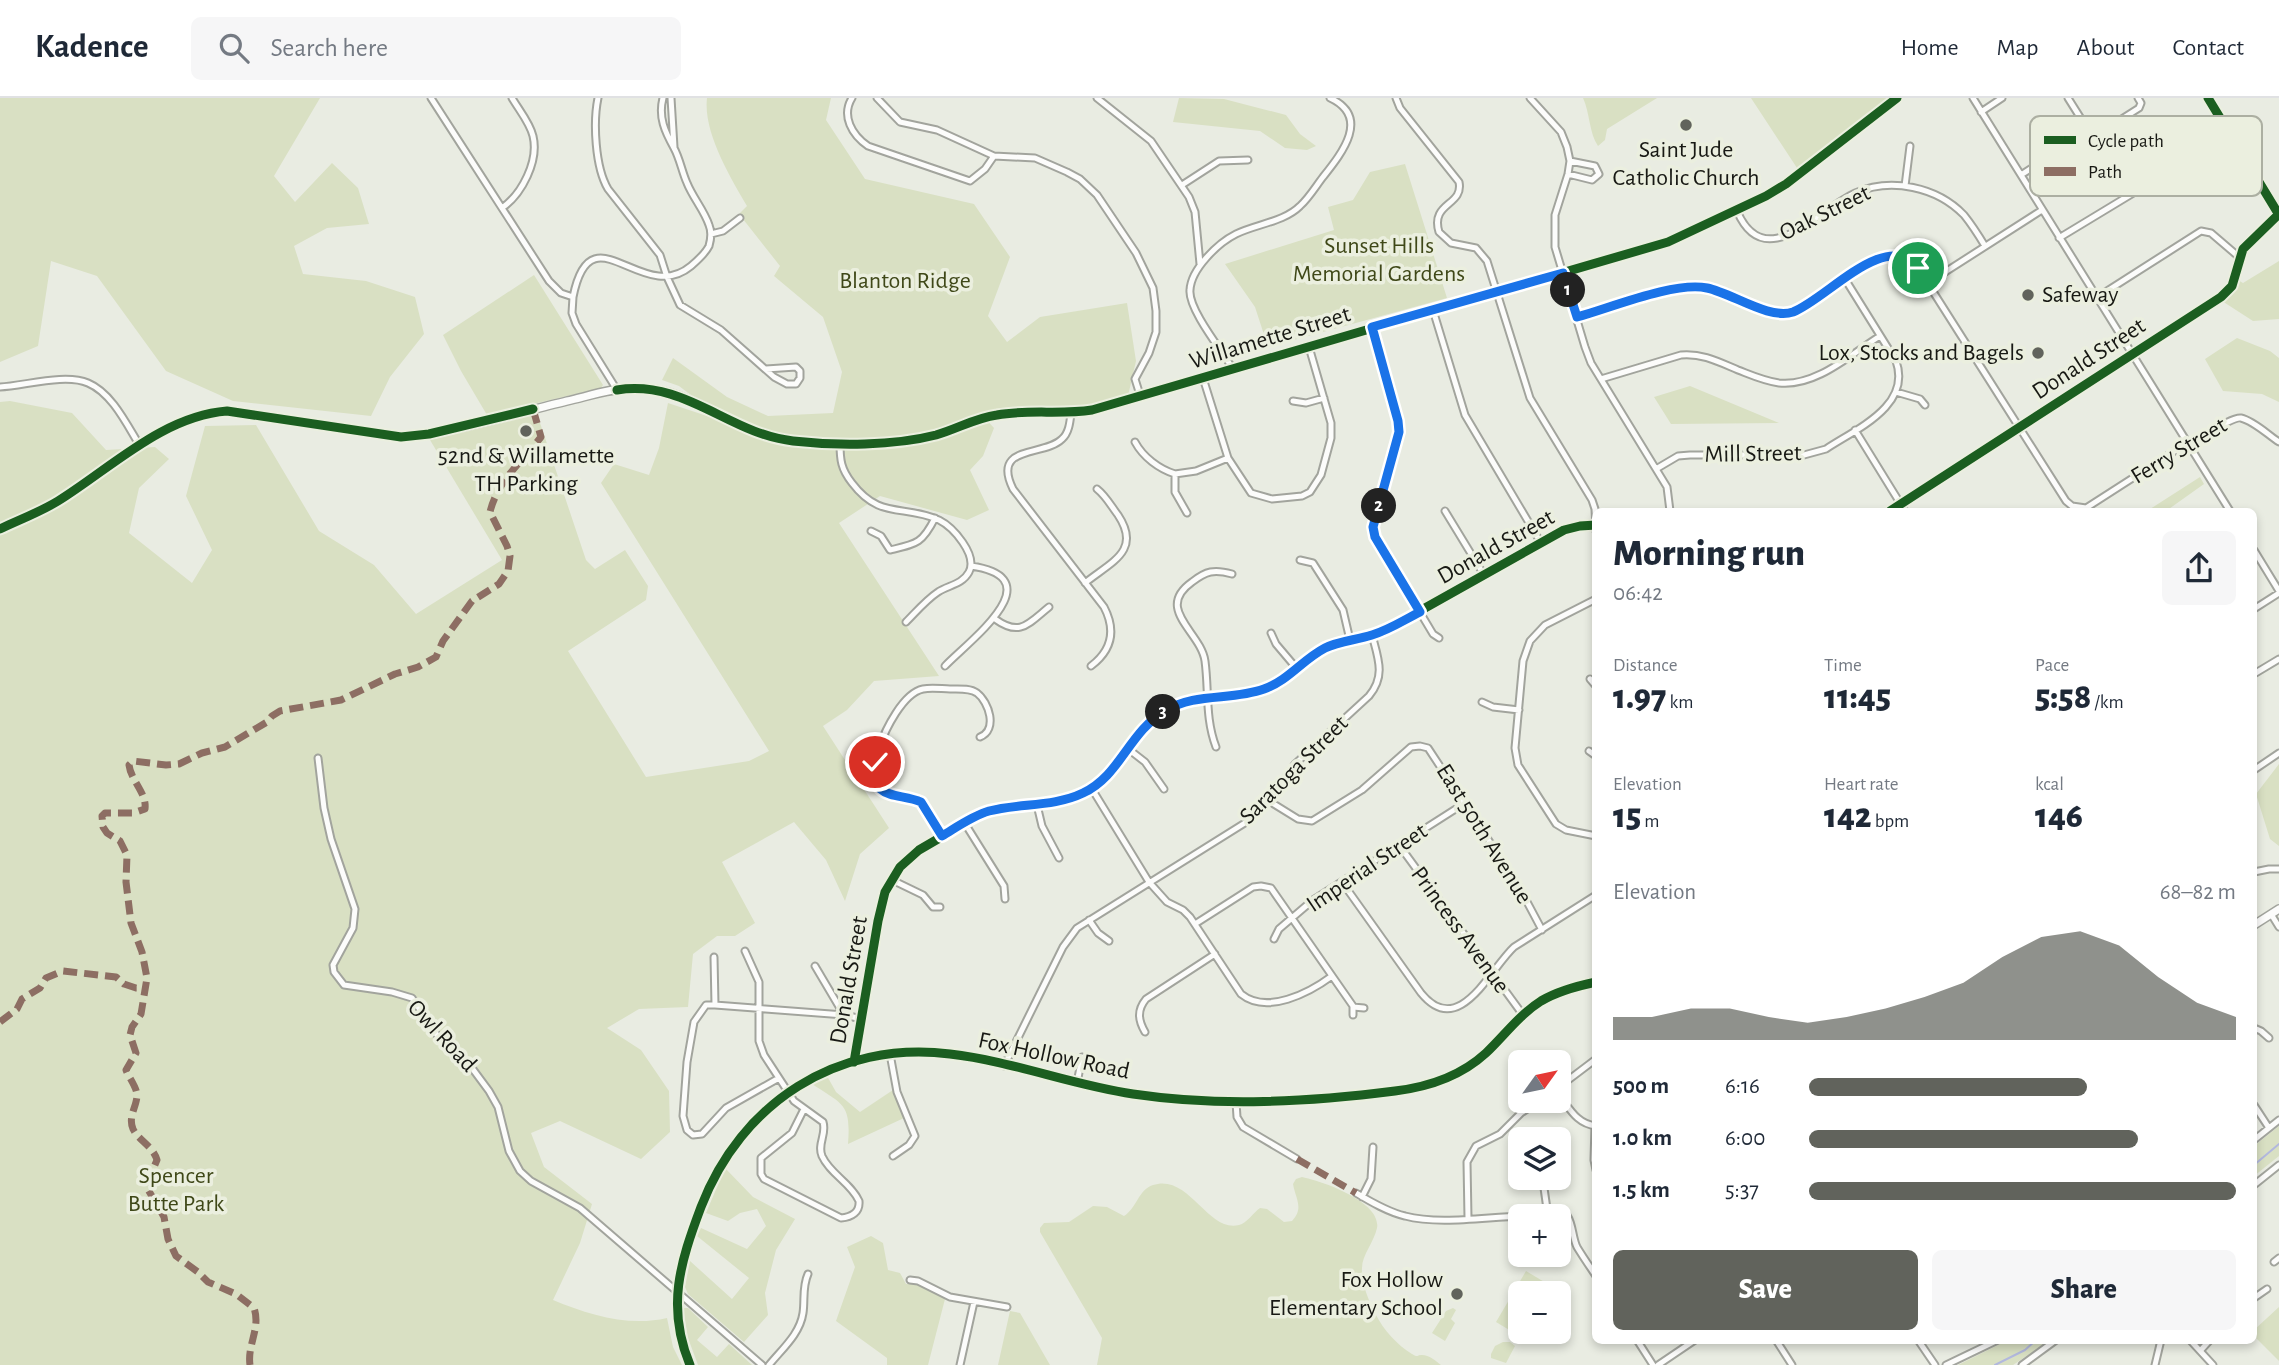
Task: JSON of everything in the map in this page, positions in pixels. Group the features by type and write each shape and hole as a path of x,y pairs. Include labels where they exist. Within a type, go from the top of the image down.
{"main road":[{"name":"Willamette Street","path":"0,529 59,500 159,433 204,412 227,411 401,437 429,434 617,390 636,388 671,393 747,429 775,438 840,443 918,440 984,417 1012,412 1071,413 1092,410 1668,243 1737,211 1786,184 1897,98"},
{"path":"2257,923 2279,909"},
{"name":"Fox Hollow Road","path":"690,1365 679,1335 677,1292 689,1241 718,1171 751,1124 789,1092 816,1076 854,1062 890,1054 942,1053 1077,1083 1152,1096 1257,1102 1392,1091 1432,1084 1461,1071 1485,1054 1522,1015 1549,997 1592,983"}],"street":[{"path":"431,98 552,286 573,297"},
{"path":"502,208 521,191 534,149 532,131 512,98"},
{"path":"598,98 597,132 602,177 613,196 660,255 680,305 721,330 766,369 788,384 796,384 800,378 800,371 796,367 766,369"},
{"path":"617,390 572,313 578,276 591,261 603,257 653,277 681,274 702,257 708,248 711,234 687,184 674,147 664,130 663,98"},
{"path":"671,98 674,147"},
{"path":"852,98 847,108 848,121 860,139 871,147 970,181 985,169 994,156"},
{"path":"877,98 900,122 937,130 994,156 1035,158 1080,179 1102,202 1136,253 1153,288 1157,322 1149,353 1135,379 1140,396"},
{"path":"1097,98 1151,141 1182,185 1194,207 1200,264"},
{"path":"1233,369 1192,301 1189,292 1191,281 1200,264 1234,234 1299,208 1342,153 1351,132 1351,124 1340,103 1330,98"},
{"path":"1396,98 1400,108 1460,184 1458,195 1437,215 1437,228 1441,236 1451,243 1470,245 1479,250 1490,268 1526,388 1595,508"},
{"path":"1530,98 1561,132 1567,147 1570,161 1559,196 1554,230 1555,247 1591,363 1667,487 1670,508"},
{"path":"1973,98 2030,190"},
{"path":"1981,111 2002,98"},
{"path":"2068,98 2080,116"},
{"path":"2208,98 2219,116"},
{"path":"2126,116 2139,108 2139,101"},
{"path":"1905,186 1910,146"},
{"path":"1182,185 1219,161 1248,160"},
{"path":"1568,174 1592,180 1599,174 1595,166 1570,161"},
{"path":"2021,175 2030,169"},
{"name":"Oak Street","path":"1737,211 1744,226 1751,233 1759,237 1778,239 1857,192 1882,186 1905,186 1932,193 1953,206 1968,221 1985,246"},
{"path":"2262,186 2279,214"},
{"path":"2034,196 2228,508"},
{"path":"2059,238 2128,196"},
{"path":"1928,283 2042,210"},
{"name":"Donald Street","path":"1895,508 2228,292 2236,275 2239,257 2247,242 2279,214"},
{"path":"711,234 723,231 740,218"},
{"path":"2096,298 2201,231 2211,233 2239,257"},
{"path":"1198,247 1204,257 1213,253"},
{"path":"1577,317 1672,289 1697,286 1711,288 1771,312 1791,313 1880,257 1897,255 1914,264 1928,283 2018,428"},
{"path":"1844,279 1899,370 1896,391 1920,399 1925,405"},
{"path":"1433,310 1465,415 1541,542"},
{"path":"1372,327 1399,432 1373,527 1375,537 1434,636 1439,638"},
{"path":"1601,379 1681,355 1694,354 1764,380 1795,383 1825,371 1880,335"},
{"path":"1203,378 1228,458 1251,493 1261,498 1292,498 1310,492 1321,474 1331,438 1331,423 1309,347"},
{"path":"0,387 52,381 87,382 104,394 140,446"},
{"name":"Mill Street","path":"1656,469 1678,456 1815,453 1826,449 1884,411 1890,406 1896,391"},
{"path":"1293,401 1306,402 1324,398"},
{"path":"1071,413 1069,426 1062,439 1017,456 1012,460 1008,472 1013,489 1104,607 1110,619 1112,630 1106,651 1091,666"},
{"name":"Ferry Street","path":"2018,428 2066,501 2072,506 2086,508 2237,417 2248,421 2279,442"},
{"path":"1855,430 1903,508"},
{"path":"1135,442 1144,455 1175,474 1196,471 1228,458"},
{"path":"840,443 842,469 867,500 886,509 934,518 951,529 969,554 969,574 957,584 938,592 906,622"},
{"path":"1175,474 1175,492 1187,513"},
{"path":"1085,583 1119,556 1128,542 1124,525 1097,489"},
{"name":"Donald Street","path":"1445,511 1484,575"},
{"path":"871,531 881,536 890,550 905,547 924,538 934,518"},
{"name":"Donald Street","path":"854,1062 885,892 900,867 910,857 964,822 990,811 1062,800 1092,789 1111,772 1139,731 1165,711 1206,697 1260,691 1288,677 1326,648 1372,635 1420,612 1541,542 1572,527 1592,525"},
{"path":"2257,555 2279,592 2257,606"},
{"path":"1300,560 1313,563 1341,607 1350,640"},
{"path":"945,666 995,619 1006,596 1005,582 996,571 971,566"},
{"path":"1216,747 1208,722 1204,654 1179,614 1177,600 1185,587 1207,572 1215,570 1232,574"},
{"path":"1592,601 1545,625 1530,641 1523,661 1515,755 1522,771 1556,824 1566,830 1592,835"},
{"path":"995,619 1010,628 1021,628 1049,607"},
{"path":"1271,633 1276,644 1298,670"},
{"name":"Saratoga Street","path":"1004,1066 1070,936 1089,920 1248,821 1269,801 1295,764 1373,691 1381,671 1372,635"},
{"path":"2257,672 2279,659"},
{"path":"942,836 921,802 885,793 878,784 874,773 882,739 908,698 923,689 976,692 986,705 991,727 988,733 980,737"},
{"path":"1482,702 1493,707 1519,710"},
{"name":"East 50th Avenue","path":"1269,801 1298,820 1312,821 1356,795 1407,750 1420,746 1428,748 1518,885 1542,930"},
{"path":"1127,748 1145,762 1164,789"},
{"path":"2257,768 2279,752"},
{"name":"Owl Road","path":"318,758 331,839 355,909 353,928 333,965 338,979 350,987 392,992 412,998 438,1035 476,1072 496,1102 509,1151 520,1171 531,1181 580,1208 677,1292"},
{"path":"1092,789 1149,882 1160,896 1183,910 1195,924 1241,994 1255,1002 1265,1003 1300,994 1332,976"},
{"name":"Imperial Street","path":"1274,939 1279,929 1313,900 1465,803"},
{"path":"1037,805 1045,834 1059,858"},
{"path":"964,822 1004,886 1005,899"},
{"name":"Princess Avenue","path":"1399,845 1522,1015"},
{"path":"2257,871 2279,869"},
{"path":"892,880 923,895 933,907 940,907"},
{"path":"1342,882 1430,1004 1440,1008 1450,1008 1468,1001 1483,988 1503,957 1514,947 1592,898"},
{"path":"1195,924 1257,886 1265,886 1275,892 1293,918 1353,1007 1353,1015"},
{"path":"2271,914 2279,927"},
{"path":"1089,920 1109,942"},
{"path":"746,951 759,982 761,1048 798,1106 804,1109 819,1117 824,1126 820,1146 823,1158 857,1196 857,1210 847,1218 830,1213 764,1179 761,1174 761,1158 792,1133 804,1109"},
{"path":"1145,1032 1139,1012 1146,999 1215,954"},
{"path":"714,957 715,1005"},
{"path":"815,966 844,1015"},
{"path":"779,1078 726,1108 702,1134 693,1135 687,1130 683,1116 687,1062 694,1022 706,1005 759,1007 862,1018"},
{"path":"1353,1007 1364,1008"},
{"path":"2257,1029 2269,1038"},
{"path":"890,1054 897,1092 915,1136 893,1156"},
{"path":"1077,1083 1082,1058"},
{"path":"1572,1077 1592,1062"},
{"path":"1236,1102 1237,1118 1243,1128 1297,1159"},
{"path":"2257,1110 2269,1128"},
{"path":"1572,1112 1577,1119 1592,1125"},
{"path":"1468,1218 1467,1162 1470,1153 1478,1144 1500,1134 1521,1113"},
{"path":"2257,1138 2279,1120"},
{"path":"1363,1197 1371,1179 1373,1147"},
{"path":"2257,1183 2279,1165"},
{"path":"1356,1193 1409,1217 1508,1217"},
{"path":"1571,1225 1576,1245 1592,1270"},
{"path":"769,1365 800,1325 804,1284 808,1274"},
{"path":"910,1280 918,1281 950,1297 1007,1307"},
{"path":"2257,1296 2267,1289"},
{"path":"677,1292 762,1365"},
{"path":"960,1365 974,1302"},
{"path":"1640,1344 1656,1365 1689,1344"},
{"path":"1779,1344 1792,1365"},
{"path":"1921,1344 1934,1365"},
{"path":"1946,1365 1990,1344"},
{"path":"2022,1365 2051,1344"},
{"path":"2155,1365 2160,1344"},
{"path":"2194,1344 2213,1365"},
{"path":"2200,1351 2206,1344"},
{"path":"2035,1357 2040,1365"}],"green space":[{"path":"0,98 320,98 274,176 295,202 332,163 358,188 369,224 327,228 294,246 303,274 366,281 415,297 424,334 390,377 371,416 233,401 166,371 97,276 51,261 38,346 0,362"},
{"name":"Blanton Ridge","path":"707,98 831,98 826,120 865,179 974,204 1010,257 988,316 1007,342 1040,317 1127,303 1136,361 1128,396 1079,407 1032,406 996,409 944,428 900,438 804,439 779,436 757,429 700,402 679,386 662,380 673,358 727,397 768,416 833,413 842,372 823,317 774,276 780,266 739,214 747,206 713,139"},
{"path":"1179,98 1224,99 1286,115 1300,134 1316,146 1307,150 1285,148 1260,131 1173,122"},
{"path":"1583,98 1657,98 1607,129 1605,140 1598,146"},
{"path":"1751,98 1888,98 1797,168"},
{"name":"Sunset Hills Memorial Gardens","path":"1405,164 1447,298 1268,347 1255,307 1225,264 1334,230 1328,207 1353,200 1370,172"},
{"path":"2279,261 2279,319 2253,321 2222,301 2230,296 2238,280 2243,283"},
{"path":"534,275 603,385 601,388 487,415 443,335"},
{"path":"2237,338 2270,351 2279,358 2279,402 2262,394 2223,391 2205,359"},
{"path":"1690,386 1779,423 1671,424 1654,397"},
{"name":"Spencer Butte Park","path":"10,401 72,413 106,450 155,447 169,459 139,488 129,533 192,583 212,550 186,496 205,426 256,425 319,531 374,565 416,614 502,560 430,440 537,414 586,560 595,569 625,550 648,586 646,600 568,651 646,777 749,761 769,751 601,483 614,464 649,475 659,448 668,403 788,441 899,442 957,428 984,417 994,428 983,456 970,470 989,510 967,520 880,496 839,523 939,676 874,681 847,710 823,726 889,828 860,854 845,901 826,860 794,822 722,862 755,923 735,936 717,936 693,954 688,1007 639,1009 607,1028 641,1050 669,1091 670,1132 641,1159 560,1121 531,1133 544,1167 592,1204 580,1243 553,1300 609,1318 638,1321 667,1318 673,1347 682,1365 0,1365 0,402"},
{"path":"2200,477 2204,484 2170,508 2152,508"},
{"path":"2279,764 2279,846 2270,839 2257,793"},
{"path":"827,1076 836,1092 860,1112 893,1090 904,1118 848,1144 848,1121 843,1107 812,1084"},
{"path":"2279,1126 2279,1156 2257,1174 2257,1144"},
{"path":"725,1168 753,1197 795,1219 776,1250 765,1293 768,1315 744,1342 688,1294 685,1287 690,1261 732,1299 749,1278 697,1236 701,1228 747,1249 766,1226 757,1209 740,1213 728,1221 706,1213"},
{"path":"1302,1177 1349,1194 1370,1210 1376,1219 1377,1228 1364,1258 1362,1274 1376,1315 1391,1337 1401,1346 1414,1355 1427,1356 1441,1365 1097,1365 1102,1338 1040,1232 1044,1223 1069,1222 1093,1206 1107,1207 1124,1216 1148,1187 1166,1184 1188,1194 1208,1213 1228,1225 1242,1224 1260,1208 1267,1209 1284,1222 1292,1221 1298,1212 1293,1184 1296,1179"},
{"path":"871,1236 883,1243 888,1270 900,1273 906,1284 917,1283 945,1299 928,1365 887,1365 887,1358 836,1321 855,1267 847,1247"},
{"path":"1526,1271 1543,1281 1520,1281"},
{"path":"1508,1302 1508,1329 1496,1322"},
{"path":"2279,1307 2279,1361 2257,1339 2257,1327"},
{"path":"683,1308 688,1308 708,1327 697,1340 717,1357 729,1344 752,1365 698,1365 688,1338"},
{"path":"1453,1308 1456,1310 1451,1319 1455,1323 1445,1341 1432,1333 1446,1311"},
{"path":"1010,1311 1020,1313 1050,1365 998,1365"},
{"path":"1508,1342 1515,1346 1506,1363 1491,1358 1495,1346"},
{"path":"2000,1344 2044,1344 2013,1365 1958,1365"}],"waterway":[{"path":"2257,1162 2279,1144"},
{"path":"1995,1365 2032,1344"}],"marked path":[{"path":"250,1365 250,1350 256,1323 254,1308 236,1294 208,1282 176,1256 168,1239 164,1217 146,1186 157,1160 133,1129 131,1120 137,1093 126,1070 136,1053 130,1035 141,1014 147,978 142,952 131,923 126,882 127,855 120,841 103,827 102,816 105,813 133,813 145,809 144,798 130,771 129,765 133,761 179,764 202,753 225,747 280,711 341,700 436,657 443,641 472,601 499,584 508,571 510,556 507,546 490,512 504,481 541,437 533,409"},
{"path":"0,1022 17,1009 22,999 40,988 46,978 63,971 116,977 124,984 147,988"},
{"path":"1297,1159 1356,1193"}],"cycle path":[{"path":"617,390 664,392 770,436 828,444 919,439 944,433 989,416 1009,413 1092,410 1668,242 1786,184 1897,98"},
{"path":"2208,98 2219,116"},
{"path":"2262,187 2279,215"},
{"path":"1895,508 2221,297 2232,286 2243,249 2279,214"},
{"path":"0,529 58,501 159,433 204,415 227,411 401,437 429,434 533,409"},
{"path":"854,1062 885,892 900,867 919,850 990,811 1062,800 1087,791 1111,772 1139,731 1165,711 1192,699 1246,693 1276,684 1326,647 1384,631 1564,530 1592,525"},
{"path":"690,1365 683,1344 677,1304 682,1266 701,1207 719,1170 741,1137 768,1109 798,1086 832,1069 869,1057 908,1052 950,1054 996,1062 1110,1090 1166,1098 1264,1102 1362,1095 1420,1087 1455,1074 1486,1053 1541,1001 1568,989 1592,983"}],"place":[{"name":"Saint Jude Catholic Church","path":"1686,125"},
{"name":"Safeway","path":"2028,295"},
{"name":"Lox, Stocks and Bagels","path":"2038,353"},
{"name":"52nd & Willamette TH Parking","path":"526,431"},
{"name":"Fox Hollow Elementary School","path":"1457,1294"}],"route":[{"path":"875,762 875,779 881,789 896,798 921,802 942,836 970,819 990,811 1077,796 1111,772 1139,731 1165,711 1203,697 1260,691 1288,677 1326,648 1384,631 1420,612 1379,547 1373,527 1399,432 1372,327 1563,273 1577,317 1685,286 1711,288 1771,312 1791,313 1880,257 1901,256 1918,268"}]}
